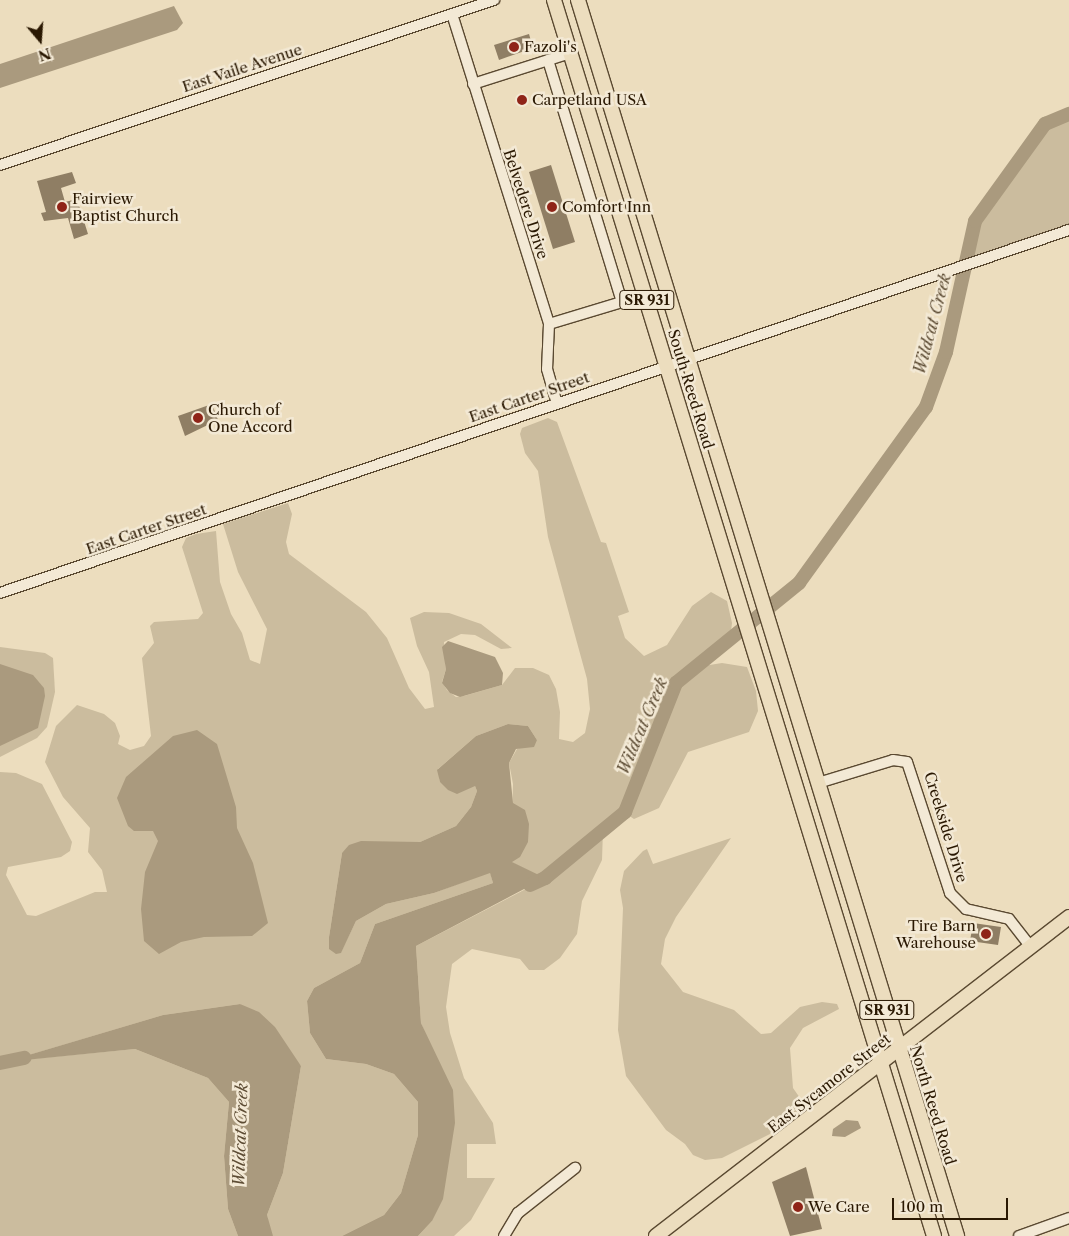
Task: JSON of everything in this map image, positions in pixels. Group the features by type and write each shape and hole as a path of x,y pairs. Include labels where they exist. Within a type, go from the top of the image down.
{"main road":[{"path":"544,0 555,5"},
{"name":"South Reed Road","path":"578,0 818,783"},
{"name":"South Reed Road","path":"555,5 881,1064"},
{"name":"North Reed Road","path":"818,783 955,1230"},
{"name":"East Sycamore Street","path":"656,1236 1069,918"},
{"name":"SR 931","path":"881,1064 934,1236"}],"street":[{"name":"East Vaile Avenue","path":"0,166 494,0"},
{"name":"Belvedere Drive","path":"452,14 549,324 547,369 557,403"},
{"path":"474,84 571,53"},
{"path":"548,60 622,302"},
{"name":"East Carter Street","path":"0,594 666,365 1069,230"},
{"path":"549,324 645,295"},
{"name":"Creekside Drive","path":"818,783 893,760 907,762 950,893 966,909 1009,919 1031,947"},
{"path":"504,1236 518,1213 575,1168"},
{"path":"1018,1236 1069,1218"},
{"path":"955,1230 966,1236"}],"shaded area":[{"path":"1069,114 1069,230 965,266 975,221 1045,124"},
{"path":"548,418 557,422 601,542 606,543 629,612 618,616 625,638 644,656 667,645 692,606 711,592 727,601 732,623 730,640 697,667 722,663 747,667 756,691 758,711 749,732 688,752 659,808 634,819 625,813 603,830 602,860 582,901 577,934 560,958 544,970 529,970 520,959 472,949 452,964 446,1007 450,1033 464,1078 493,1123 496,1144 467,1144 467,1178 495,1178 471,1220 454,1236 418,1236 432,1221 437,1063 421,1023 416,946 545,879 511,862 513,784 509,763 517,749 537,740 528,726 508,724 476,736 438,769 440,782 475,786 477,791 471,807 456,826 420,842 381,842 342,853 329,937 341,952 356,921 386,904 434,893 490,872 493,883 375,924 360,963 314,988 307,1001 310,1033 326,1059 366,1064 394,1074 418,1102 418,1135 401,1193 384,1215 342,1236 273,1236 269,1232 267,1215 283,1173 301,1066 240,1004 163,1015 9,1061 135,1049 208,1078 229,1102 224,1156 228,1209 238,1236 0,1236 0,772 16,773 42,784 72,842 70,851 61,857 8,867 6,875 27,915 36,916 95,892 107,892 102,870 88,852 90,828 63,797 45,762 56,726 77,705 104,714 115,723 120,736 118,744 130,750 144,746 151,736 142,658 154,643 150,626 154,622 198,619 203,613 182,547 186,538 196,534 216,531 220,582 231,614 242,633 250,660 260,664 267,629 238,572 223,524 288,503 292,514 286,542 289,554 366,612 387,638 409,688 425,709 434,707 429,672 417,646 410,618 424,612 449,613 481,624 512,648 501,649 475,635 461,634 444,642 446,669 442,682 447,690 456,697 464,696 502,685 515,668 533,668 549,675 556,689 560,712 559,739 573,742 585,733 590,709 587,679 548,537 538,471 525,453 520,434 522,428"},
{"path":"0,647 45,653 53,658 55,692 47,727 37,738 0,757"},
{"path":"731,838 676,917 665,939 661,964 683,992 734,1010 761,1034 771,1033 800,1007 822,1002 837,1004 839,1009 803,1028 790,1048 793,1088 807,1108 780,1129 722,1158 705,1160 693,1155 685,1144 666,1130 626,1076 618,1030 623,908 620,890 624,871 647,849 653,864"}],"water":[{"path":"174,6 183,23 177,30 0,88 0,64"},
{"path":"448,641 495,657 503,673 502,685 460,697 450,693 442,683 446,669 442,647"},
{"path":"0,664 33,675 44,688 45,696 38,728 0,746"},
{"path":"508,724 528,726 537,740 534,747 516,749 509,763 513,803 525,810 529,824 528,842 520,857 512,862 545,878 416,946 421,1023 453,1090 455,1123 443,1199 432,1221 418,1236 342,1236 384,1215 401,1193 418,1135 418,1102 394,1074 366,1064 326,1059 310,1033 307,1001 314,988 360,963 375,924 493,883 490,873 434,893 386,904 356,921 341,953 336,954 329,949 329,937 342,853 349,845 361,841 420,842 456,826 471,807 477,791 475,786 457,794 448,790 440,782 437,770 476,736"},
{"path":"197,730 217,744 236,807 237,828 253,863 268,923 252,936 204,937 181,942 159,954 144,941 141,909 145,872 158,841 153,831 134,831 128,826 117,798 126,777 173,736"},
{"path":"240,1004 259,1012 275,1027 301,1066 283,1173 267,1215 273,1236 238,1236 228,1209 224,1156 229,1102 208,1078 135,1049 5,1062 163,1015"},
{"path":"846,1120 858,1121 861,1128 845,1137 832,1136 833,1129"}],"building":[{"name":"Fazoli's","path":"529,34 533,48 499,60 494,45"},
{"name":"Comfort Inn","path":"551,165 575,242 553,249 529,172"},
{"name":"Fairview Baptist Church","path":"72,172 76,183 61,188 65,202 77,199 88,234 74,239 68,218 44,221 41,213 46,212 37,181"},
{"name":"Church of One Accord","path":"212,404 218,420 185,436 178,416"},
{"name":"Tire Barn Warehouse","path":"973,923 1001,927 998,945 970,941"},
{"name":"We Care","path":"806,1167 822,1229 790,1236 772,1182"}],"waterway":[{"name":"Wildcat Creek","path":"530,885 545,878 625,812 676,683 799,583 926,407 946,352 975,221 1045,124 1069,114"},
{"name":"Wildcat Creek","path":"0,1063 24,1058"}],"place":[{"name":"Fazoli's","path":"514,47"},
{"name":"Carpetland USA","path":"522,100"},
{"name":"Fairview Baptist Church","path":"62,207"},
{"name":"Comfort Inn","path":"552,207"},
{"name":"Church of One Accord","path":"198,418"},
{"name":"Tire Barn Warehouse","path":"986,934"},
{"name":"We Care","path":"798,1207"}]}
